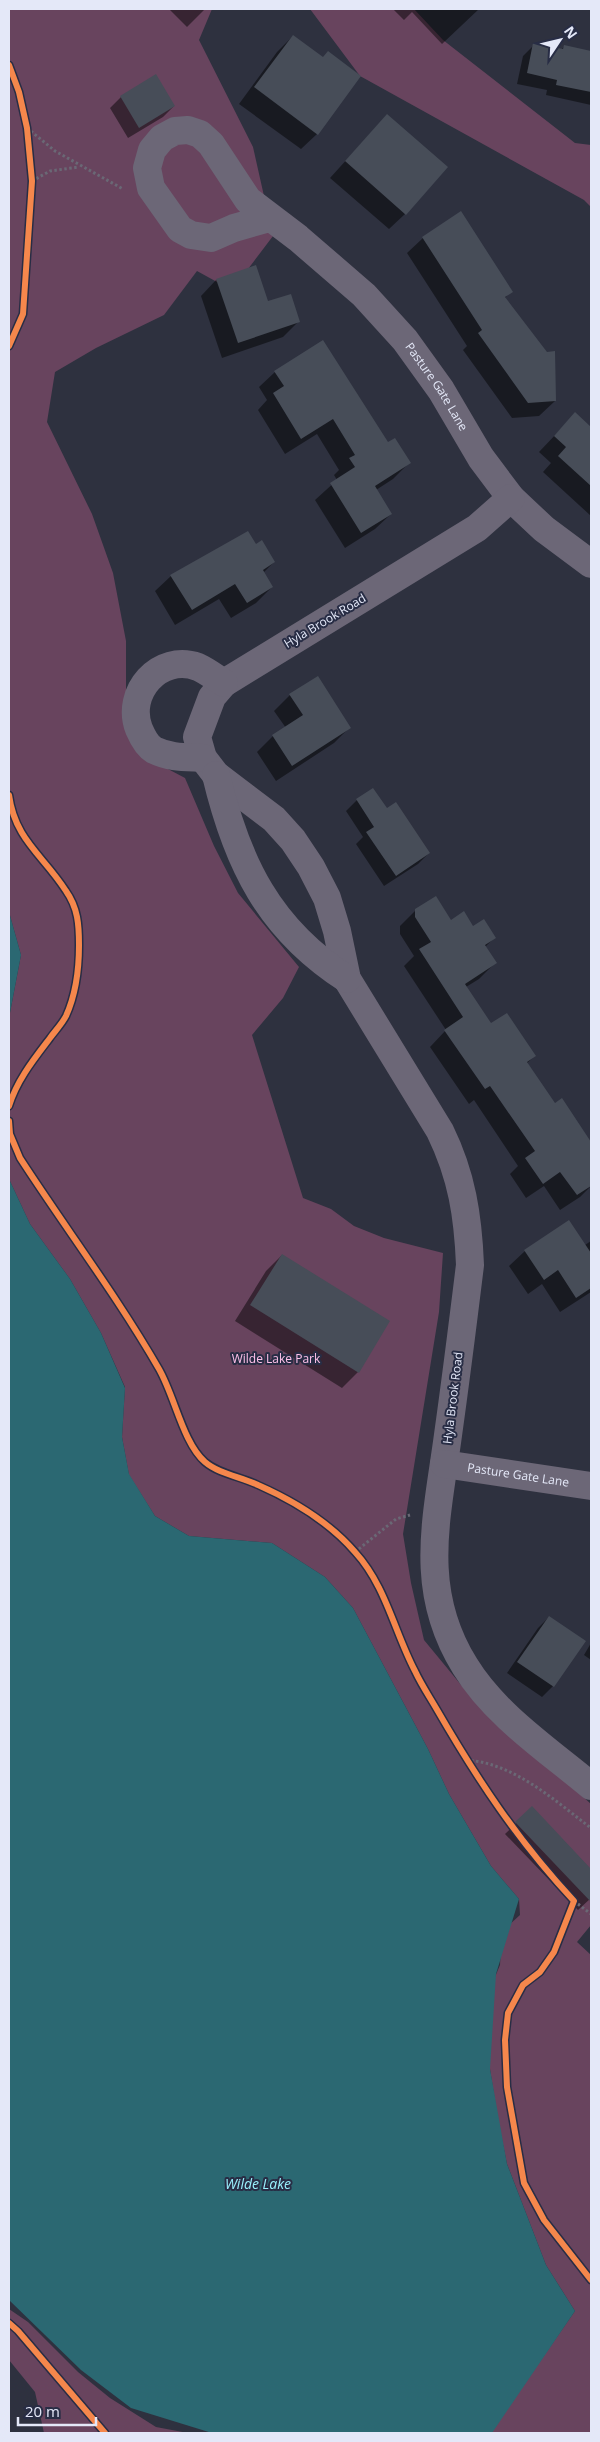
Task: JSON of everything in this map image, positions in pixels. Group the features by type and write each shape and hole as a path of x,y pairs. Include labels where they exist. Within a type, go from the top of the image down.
{"street":[{"name":"Pasture Gate Lane","path":"269,218 234,228 211,238 192,235 180,229 151,188 147,168 152,150 162,138 175,131 188,130 200,134 211,144 248,200 269,218 298,238 364,294 405,340 441,390 481,458 511,498 544,529 591,564"},
{"name":"Hyla Brook Road","path":"347,979 306,949 264,900 236,846 210,767 197,737 212,697 224,683 477,528 511,498"},
{"path":"210,767 153,750 143,738 135,717 136,699 144,684 154,672 169,667 184,665 198,667 224,683"},
{"name":"Hyla Brook Road","path":"210,767 274,819 293,840 311,867 326,898 337,931 347,979 440,1131 459,1175 469,1226 470,1265 436,1514 433,1558 438,1600 448,1636 466,1668 490,1700 591,1786"},
{"name":"Pasture Gate Lane","path":"444,1464 591,1486"}],"path":[{"path":"9,65 19,92 27,128 32,181 23,314 9,346"},
{"path":"32,181 50,171 80,167"},
{"path":"9,795 11,814 18,828 56,875 74,902 79,925 79,959 75,993 65,1018 27,1069 14,1092 9,1106"},
{"path":"9,1122 10,1134 20,1158 141,1338 161,1372 174,1398 191,1446 207,1464 290,1500 328,1528 355,1552 373,1576 389,1606 415,1671 465,1760 491,1800 556,1882 574,1901 591,1914"},
{"path":"465,1760 482,1761 510,1771 546,1794 591,1828"},
{"path":"574,1901 554,1952 540,1972 523,1985 508,2013 505,2040 507,2087 524,2183 544,2220 591,2280"},
{"path":"9,2323 18,2330 105,2433"}],"green space":[{"name":"Wilde Lake Park","path":"9,9 212,9 199,40 253,147 273,236 245,273 217,282 197,271 164,315 96,348 55,372 47,422 92,514 113,573 126,641 126,716 151,760 185,778 214,846 238,893 299,967 283,998 252,1035 303,1198 331,1209 354,1226 384,1238 443,1253 439,1312 403,1534 411,1583 424,1640 471,1697 591,1804 591,1925 577,1942 591,1955 591,2433 490,2433 575,2311 546,2265 507,2164 490,2069 490,1989 500,1965 501,1946 509,1925 520,1915 519,1899 491,1866 449,1794 428,1749 353,1608 325,1577 272,1543 189,1536 155,1516 129,1475 122,1437 125,1387 101,1333 70,1279 30,1224 9,1179 9,1018 21,955 9,912"},
{"path":"310,9 414,9 443,40 575,143 591,145 591,207 584,200 360,76"},
{"path":"9,2309 28,2322 78,2372 110,2398 156,2427 188,2433 44,2433 35,2392 9,2360"}],"water":[{"path":"9,912 21,955 9,1018"},
{"name":"Wilde Lake","path":"9,1179 30,1224 70,1279 101,1333 125,1388 122,1437 129,1474 155,1516 189,1536 272,1543 325,1577 353,1608 428,1749 449,1794 491,1866 519,1899 496,1974 490,2069 507,2164 546,2265 575,2311 492,2433 212,2433 131,2408 81,2370 9,2300"}],"building":[{"path":"293,35 323,57 328,51 361,76 318,135 254,87"},
{"path":"533,43 563,49 564,45 591,51 591,92 556,85 557,80 527,73"},
{"path":"156,74 175,106 139,128 120,96"},
{"path":"387,114 448,167 406,215 345,161"},
{"path":"461,211 513,292 505,297 547,352 555,351 556,401 528,403 478,333 482,330 422,237"},
{"path":"256,265 268,301 291,294 300,322 238,343 216,279"},
{"path":"323,340 388,442 395,438 411,463 375,486 392,514 361,533 330,483 355,467 349,458 355,455 333,419 301,439 273,393 284,386 274,371"},
{"path":"575,412 591,427 591,486 558,456 566,447 554,436"},
{"path":"248,531 256,544 262,540 275,562 263,570 273,587 247,603 235,584 192,610 170,575"},
{"path":"318,676 351,728 292,766 272,735 303,715 289,694"},
{"path":"373,788 387,808 396,802 430,853 396,876 366,832 374,827 356,799"},
{"path":"436,896 451,920 464,911 473,926 484,919 496,938 485,945 497,963 465,984 491,1023 507,1013 536,1056 527,1062 555,1103 562,1098 591,1142 591,1186 577,1195 560,1172 543,1184 525,1158 535,1151 490,1086 485,1089 444,1030 463,1017 419,949 431,942 415,917 415,909"},
{"path":"569,1220 591,1253 591,1288 576,1298 558,1270 544,1280 524,1250"},
{"path":"282,1254 390,1321 359,1373 250,1305"},
{"path":"549,1616 586,1641 554,1687 517,1662"},
{"path":"532,1806 591,1869 591,1902 515,1822"}],"cycle path":[{"path":"9,65 19,92 27,128 32,181 23,314 9,346"},
{"path":"9,795 12,811 24,836 70,897 78,924 79,945 76,982 66,1016 26,1070 12,1096 9,1106"},
{"path":"9,1121 10,1134 20,1158 109,1289 159,1369 185,1432 197,1454 217,1470 252,1482 310,1513 345,1541 366,1565 382,1594 417,1676 467,1760 499,1809 535,1856 574,1901 554,1952 540,1972 523,1985 508,2013 505,2040 507,2087 524,2183 544,2220 591,2280"},
{"path":"9,2323 18,2331 105,2433"}]}
